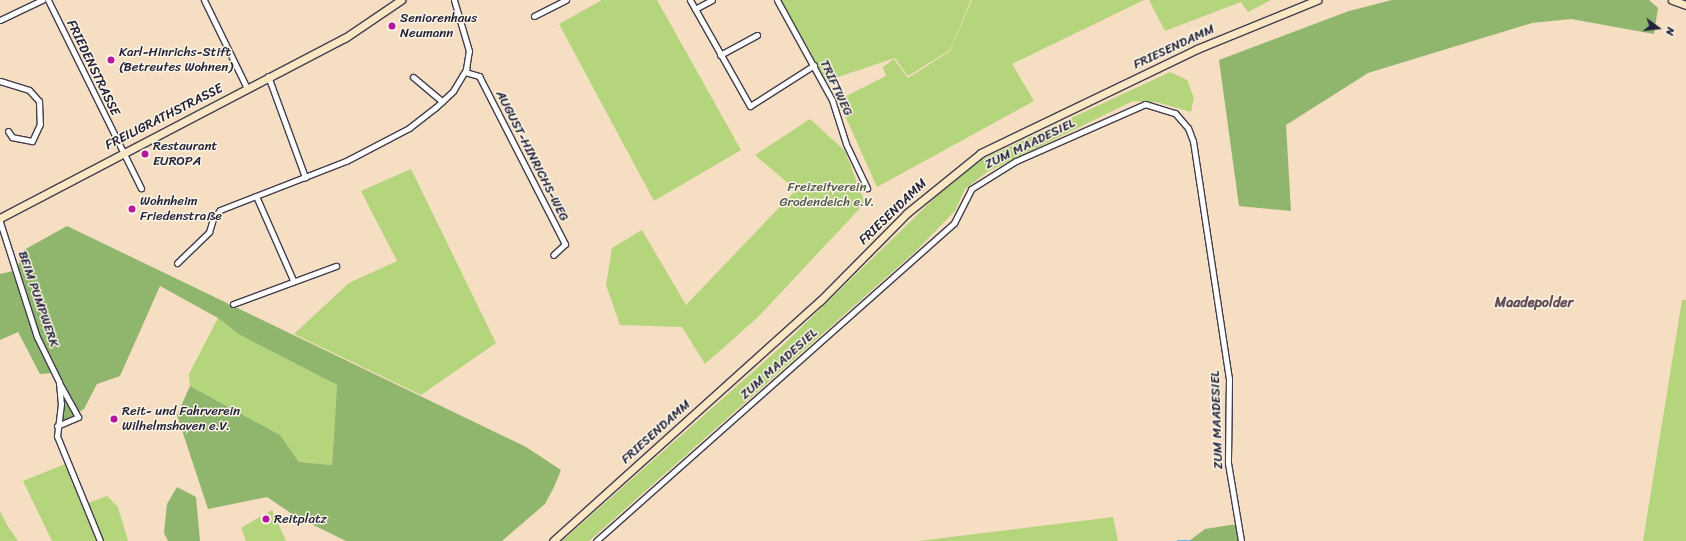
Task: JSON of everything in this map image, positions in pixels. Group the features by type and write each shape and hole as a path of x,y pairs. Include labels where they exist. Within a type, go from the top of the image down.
{"main road":[{"name":"FREILIGRATHSTRASSE","path":"0,218 121,152 345,38 402,0"},
{"name":"FRIESENDAMM","path":"553,541 820,301 907,214 981,154 1197,49 1317,0"},
{"path":"1672,0 1686,5"}],"street":[{"path":"0,20 42,0"},
{"name":"FRIEDENSTRASSE","path":"48,0 121,152 141,188"},
{"path":"204,0 247,88"},
{"path":"177,263 209,232 213,219 220,210 346,161 409,128 442,101 465,72 469,51 454,0"},
{"path":"534,16 559,2 566,0"},
{"path":"690,0 750,106 814,65"},
{"path":"695,9 712,0"},
{"name":"TRIFTWEG","path":"777,0 832,100 846,144 866,188"},
{"path":"720,55 757,35"},
{"name":"AUGUST-HINRICHS-WEG","path":"465,72 479,76 565,244 553,255"},
{"path":"268,76 305,177"},
{"path":"413,77 442,101"},
{"path":"0,81 29,90 39,100 40,124 32,141 12,137 8,131"},
{"name":"ZUM MAADESIEL","path":"596,541 954,224 971,188 1016,161 1145,104 1175,113 1188,128 1193,141 1229,378 1228,463 1241,541"},
{"path":"256,196 293,280"},
{"name":"BEIM PUMPWERK","path":"0,222 38,337 59,382 78,417 57,426"},
{"path":"233,304 293,280 336,266"},
{"name":"BEIM PUMPWERK","path":"59,382 61,404 57,426 57,436 100,541"}],"green space":[{"path":"602,0 657,0 741,150 654,201 559,24"},
{"path":"781,0 971,0 950,50 908,76 895,58 826,81"},
{"path":"972,0 1144,0 1012,64 1034,101 877,187 838,100 886,76 883,67 894,59 908,78 950,51"},
{"path":"1149,0 1271,0 1248,12 1241,2 1165,31"},
{"path":"1392,0 1649,0 1658,8 1654,34 1571,19 1532,23 1368,73 1286,125 1291,211 1239,206 1219,60 1349,11"},
{"path":"1170,72 1187,80 1194,98 1191,112 1156,102 1133,101 987,172 965,189 955,211 917,250 589,541 562,541 781,347 947,186 983,159"},
{"name":"Freizeitverein Grodendeich e.V.","path":"810,119 845,151 865,203 757,318 705,364 682,327 620,325 606,285 612,248 642,230 686,305 796,190 755,155"},
{"path":"411,169 496,343 421,395 294,334 349,283 397,261 361,191"},
{"path":"67,226 526,447 561,470 545,504 502,541 346,541 295,516 267,497 208,509 177,415 190,386 280,435 299,462 332,465 337,385 240,335 218,318 160,286 120,376 97,384 84,409 60,424 64,397 51,373 40,374 18,332 0,340 0,274 17,270 22,251"},
{"path":"1682,300 1686,300 1686,541 1643,541"},
{"path":"218,318 240,335 337,385 332,465 299,462 280,435 190,386 189,374"},
{"path":"65,464 98,541 52,541 23,481"},
{"path":"177,487 196,497 200,541 168,541 164,533 167,504"},
{"path":"107,496 118,507 128,541 102,541 88,503"},
{"name":"Reitplatz","path":"272,510 286,541 246,541 241,528"},
{"path":"0,511 7,525 18,541 0,541"},
{"path":"1113,517 1118,541 919,541"},
{"path":"1237,524 1239,541 1189,541 1205,529"}],"waterway":[{"path":"1178,541 1191,541"}],"place":[{"name":"Seniorenhaus Neumann","path":"392,26"},
{"name":"Karl-Hinrichs-Stift (Betreutes Wohnen)","path":"111,60"},
{"name":"Restaurant EUROPA","path":"145,154"},
{"name":"Wohnheim Friedenstraße","path":"132,209"},
{"name":"Reit- und Fahrverein Wilhelmshaven e.V.","path":"114,419"},
{"name":"Reitplatz","path":"266,519"}],"district":[{"name":"Maadepolder","path":"1534,303"}]}
